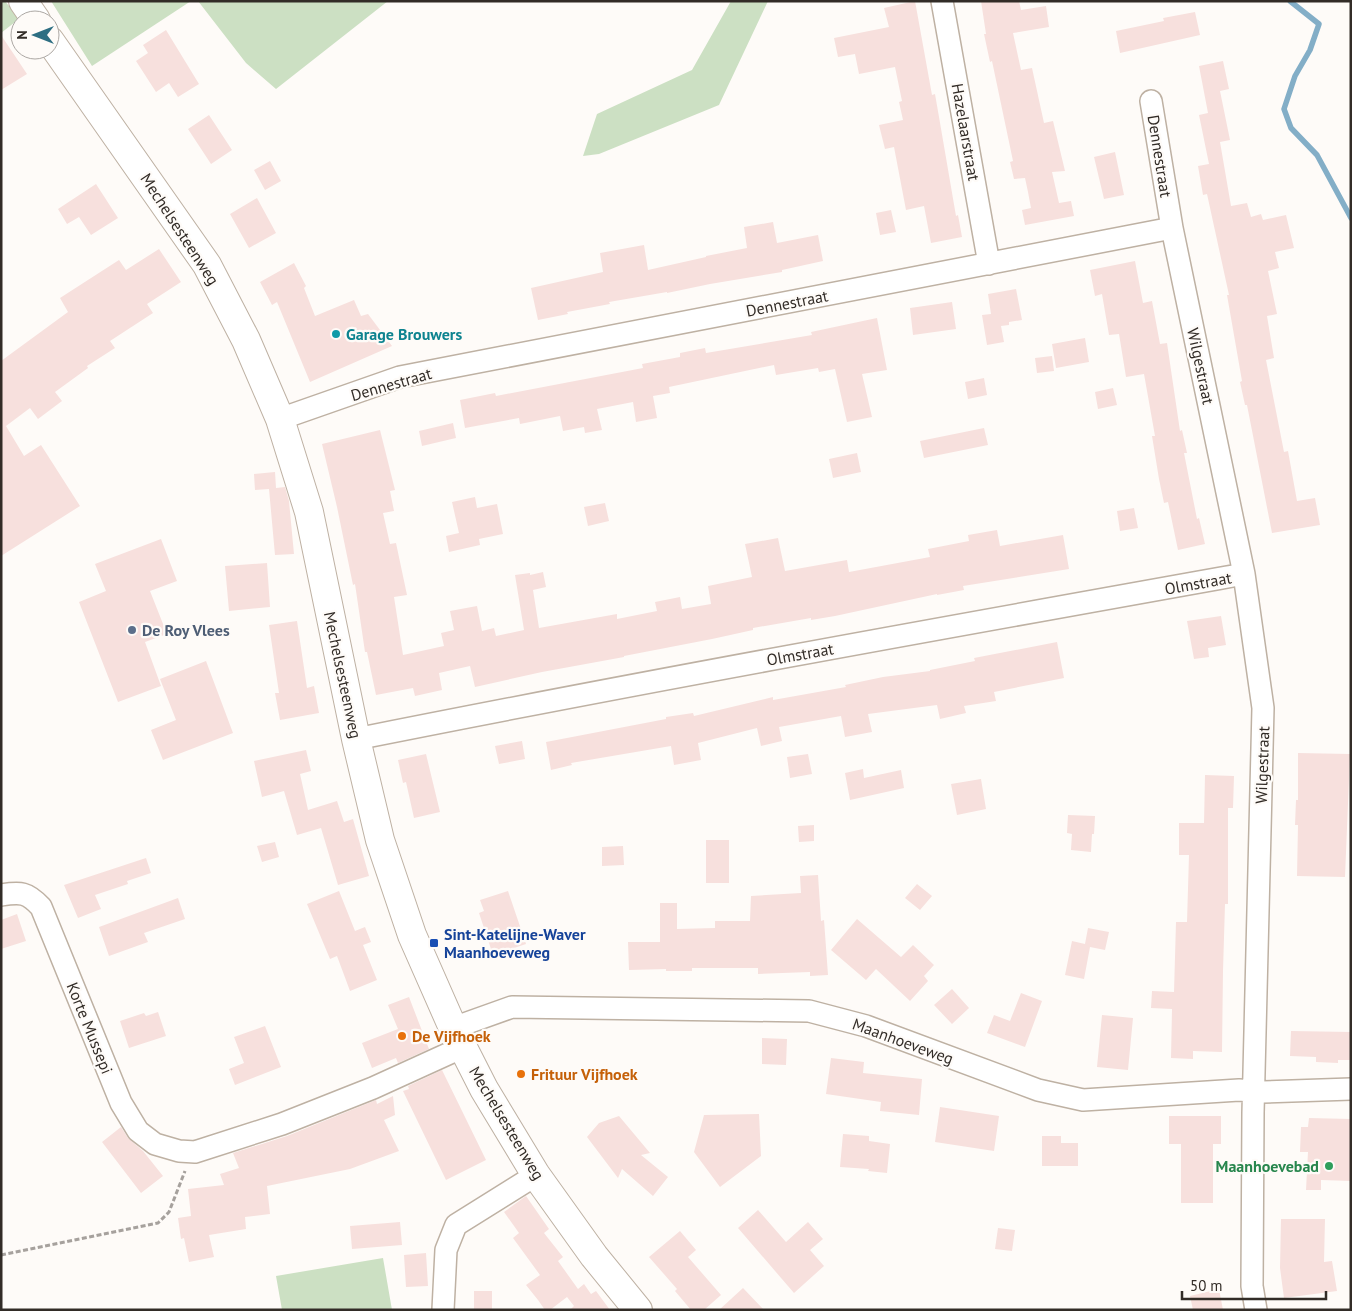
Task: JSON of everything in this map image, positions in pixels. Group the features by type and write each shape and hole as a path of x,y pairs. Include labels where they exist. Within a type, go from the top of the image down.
{"main road":[{"name":"Mechelsesteenweg","path":"60,55 207,265 246,340 280,419 308,512 356,739 380,840 412,935 458,1038 484,1089 536,1175 594,1256 638,1310"}],"street":[{"name":"Hazelaarstraat","path":"942,1 989,264"},
{"name":"Dennestraat","path":"280,419 400,377 1172,228 1151,101"},
{"name":"Wilgestraat","path":"1172,228 1244,574 1263,708 1254,1091 1252,1286 1256,1310"},
{"name":"Olmstraat","path":"356,739 574,695 1244,574"},
{"name":"Korte Mussepi","path":"1,895 18,893 32,897 41,907 121,1103 138,1131 155,1144 179,1151 195,1152 300,1116 374,1088 458,1038"},
{"name":"Maanhoeveweg","path":"458,1038 512,1007 809,1011 866,1026 1038,1090 1083,1100 1239,1090 1351,1089"},
{"path":"444,1310 446,1250 456,1225 536,1175"}],"path":[{"path":"1,1255 158,1223 169,1212 181,1180 195,1152"}],"green space":[{"path":"1,1 5,1 12,10 10,10 10,26 1,33"},
{"path":"51,1 191,1 92,66 60,15 60,10 57,10"},
{"path":"198,1 388,1 276,89 246,63"},
{"path":"731,1 768,1 719,105 599,154 583,156 597,114 692,70"},
{"path":"383,1258 392,1310 282,1310 276,1276"}],"building":[{"path":"915,1 932,95 935,94 956,216 958,215 962,237 931,243 924,206 906,210 894,147 885,149 879,125 903,120 899,102 902,101 895,67 859,74 855,54 838,57 834,38 889,27 884,8"},
{"path":"981,1 1019,1 1021,10 1046,6 1049,27 1013,33 1021,70 1032,68 1044,123 1053,121 1065,171 1052,172 1059,203 1071,201 1074,216 1025,225 1022,210 1031,208 1028,192 1025,178 1014,179 1010,162 1013,161 992,61 990,62 984,34 986,34"},
{"path":"1195,12 1200,35 1120,53 1116,31 1164,21 1163,18"},
{"path":"166,30 199,84 178,97 169,83 156,92 136,61 148,53 143,45"},
{"path":"1,35 10,48 10,60 18,60 27,74 1,90"},
{"path":"1223,61 1229,89 1220,91 1230,140 1220,142 1231,206 1247,203 1251,217 1261,214 1263,220 1286,215 1294,248 1275,252 1279,268 1268,271 1277,314 1267,316 1274,358 1266,360 1284,452 1288,451 1297,501 1315,498 1320,525 1272,533 1247,405 1245,405 1240,382 1242,381 1227,295 1229,295 1207,194 1203,195 1198,166 1209,164 1199,115 1208,113 1199,66"},
{"path":"209,115 232,150 211,164 188,129"},
{"path":"1115,152 1124,195 1104,199 1094,157"},
{"path":"270,161 281,181 265,190 254,170"},
{"path":"96,184 118,218 91,235 79,217 67,224 58,209"},
{"path":"257,198 276,233 249,248 230,214"},
{"path":"891,210 896,232 880,235 876,213"},
{"path":"773,222 777,243 818,235 823,261 782,270 782,272 609,302 610,304 567,312 568,314 538,320 531,288 603,272 600,253 644,245 648,270 747,248 744,227"},
{"path":"159,249 181,282 147,304 153,313 110,341 115,348 87,366 88,368 55,392 62,401 38,419 30,408 6,426 24,456 41,445 80,506 1,556 1,361 68,312 60,298 119,260 126,270"},
{"path":"1135,261 1143,303 1152,301 1160,344 1167,343 1180,431 1182,430 1187,453 1184,453 1197,519 1199,518 1205,544 1178,550 1168,502 1164,503 1159,479 1152,436 1155,436 1144,374 1126,377 1119,334 1109,335 1102,294 1095,296 1090,270"},
{"name":"Garage Brouwers","path":"294,263 306,286 304,288 315,316 354,300 361,316 368,314 392,346 310,382 277,302 272,305 260,282"},
{"path":"1016,289 1022,320 1009,322 1009,325 1001,326 1004,342 987,345 982,315 991,314 988,294"},
{"path":"952,302 956,329 913,335 910,308"},
{"path":"877,318 887,370 862,374 872,417 847,422 835,369 819,372 818,368 776,375 774,365 669,387 670,393 653,396 657,418 636,422 633,402 597,409 602,430 585,433 584,427 563,431 560,416 520,424 519,418 465,428 460,400 495,393 496,396 643,368 642,364 680,357 680,353 705,348 706,353 812,335 811,332"},
{"path":"1085,338 1089,362 1056,368 1052,344"},
{"path":"1052,356 1054,371 1037,373 1035,358"},
{"path":"984,378 987,395 968,399 965,382"},
{"path":"1113,388 1117,405 1098,409 1095,392"},
{"path":"453,423 456,438 422,446 419,431"},
{"path":"984,428 988,445 924,458 920,441"},
{"path":"380,430 395,490 390,491 394,511 383,513 390,544 396,543 407,595 394,597 403,655 444,646 441,633 454,630 450,611 477,606 482,631 494,628 496,636 524,630 515,575 530,573 530,575 543,572 546,587 533,590 539,628 617,614 617,619 657,611 655,602 680,597 682,609 711,604 708,586 752,577 745,544 778,538 785,571 847,560 849,572 930,557 928,549 969,541 968,535 997,530 1000,546 1063,535 1069,569 963,586 964,590 835,616 753,628 753,630 712,639 475,687 470,666 439,673 442,690 415,696 413,688 376,695 367,652 365,652 355,584 353,585 322,444"},
{"path":"857,453 861,472 833,478 829,459"},
{"path":"275,472 276,488 285,487 289,501 294,554 275,555 269,489 255,490 254,474"},
{"path":"475,497 477,508 497,504 503,534 479,539 480,545 449,552 446,536 459,533 452,502"},
{"path":"605,503 609,521 588,526 584,507"},
{"path":"1134,508 1138,528 1120,531 1117,511"},
{"path":"161,539 177,581 150,591 167,634 145,642 161,686 118,702 79,602 106,591 95,564"},
{"path":"267,563 270,607 229,611 225,566"},
{"path":"1221,616 1226,645 1208,648 1209,657 1194,659 1187,621"},
{"path":"297,621 307,688 314,686 319,713 280,720 275,693 279,693 269,625"},
{"path":"1057,642 1064,678 994,692 996,701 964,706 966,713 940,719 937,705 868,714 872,732 845,737 841,716 779,727 782,741 761,746 757,728 698,743 701,760 674,765 671,746 571,763 572,765 551,770 546,742 666,719 666,717 693,713 694,716 773,697 773,700 846,687 845,685 883,677 930,671 975,661 974,658"},
{"path":"206,661 233,733 163,760 151,730 176,720 160,679"},
{"path":"522,741 525,759 499,764 495,746"},
{"path":"306,750 311,771 300,774 308,810 337,801 344,822 353,819 369,876 338,885 321,828 297,835 284,791 262,797 254,761"},
{"path":"1298,753 1350,754 1345,877 1297,876 1298,825 1295,825 1296,800 1298,800"},
{"path":"426,754 440,812 414,818 406,782 403,783 398,760"},
{"path":"808,754 812,774 790,778 787,757"},
{"path":"863,769 864,778 901,770 904,788 850,800 845,773"},
{"path":"1205,775 1234,776 1233,808 1228,808 1228,904 1225,904 1222,1052 1193,1051 1193,1059 1171,1058 1172,1009 1151,1008 1152,991 1174,992 1176,922 1187,922 1189,855 1179,855 1179,823 1204,823"},
{"path":"981,779 986,809 957,815 951,784"},
{"path":"1068,815 1095,816 1091,852 1071,850 1072,834 1067,833"},
{"path":"814,825 814,841 799,842 798,826"},
{"path":"706,840 729,840 729,883 706,883"},
{"path":"275,842 279,857 262,862 257,846"},
{"path":"623,846 624,865 602,866 602,847"},
{"path":"146,858 151,873 127,881 128,884 95,895 101,909 78,918 64,885"},
{"path":"818,875 821,921 824,920 828,975 810,976 810,972 758,974 758,968 692,968 692,971 666,971 666,969 629,970 628,942 660,942 660,903 677,903 677,929 715,928 715,921 750,921 751,896 801,893 800,876"},
{"path":"917,884 932,896 920,910 905,898"},
{"path":"339,891 355,931 365,927 371,942 363,945 377,980 350,991 337,956 330,959 307,904"},
{"path":"508,891 526,944 493,955 479,913 484,911 480,900"},
{"path":"178,898 185,919 144,933 148,942 109,956 99,927"},
{"path":"17,914 26,941 1,949 1,920"},
{"path":"857,919 901,957 913,945 934,965 924,976 928,981 910,1001 876,969 866,980 831,950"},
{"path":"1088,928 1109,932 1105,950 1090,947 1084,979 1065,975 1072,941 1085,944"},
{"path":"952,989 969,1008 952,1024 934,1005"},
{"path":"1021,993 1042,1001 1025,1047 987,1033 994,1015 1010,1021"},
{"name":"De Vijfhoek","path":"409,997 429,1049 398,1063 396,1058 372,1068 362,1043 398,1029 388,1005"},
{"path":"158,1012 166,1036 129,1048 120,1021 144,1013 146,1016"},
{"path":"1102,1015 1133,1018 1128,1070 1097,1067"},
{"path":"265,1026 281,1067 235,1085 229,1069 244,1063 234,1037"},
{"path":"1291,1031 1351,1032 1351,1060 1338,1060 1338,1063 1316,1062 1316,1057 1290,1056"},
{"path":"762,1038 787,1039 786,1065 762,1064"},
{"path":"831,1058 864,1062 863,1073 922,1079 919,1115 880,1111 881,1102 826,1094"},
{"path":"442,1070 486,1160 446,1180 403,1091 409,1089 408,1086"},
{"path":"393,1096 395,1115 384,1120 399,1151 350,1169 267,1186 270,1214 245,1217 246,1229 209,1235 214,1257 189,1262 184,1238 181,1239 178,1218 191,1216 188,1189 224,1185 220,1174 239,1168 233,1153 287,1136 376,1100 377,1104"},
{"path":"940,1107 999,1116 994,1151 935,1142"},
{"path":"759,1114 761,1156 720,1187 694,1152 704,1115"},
{"path":"619,1116 650,1153 641,1155 668,1177 653,1196 622,1169 618,1178 587,1137 599,1123"},
{"path":"1169,1116 1221,1116 1221,1144 1213,1144 1213,1203 1181,1203 1181,1144 1169,1144"},
{"name":"Maanhoevebad","path":"1309,1118 1351,1119 1351,1181 1321,1180 1321,1190 1306,1190 1308,1152 1300,1152 1301,1127 1308,1127"},
{"path":"121,1127 128,1138 143,1151 163,1176 141,1193 102,1142"},
{"path":"843,1134 869,1136 869,1141 890,1144 887,1173 868,1171 869,1169 840,1167"},
{"path":"1042,1136 1061,1136 1061,1143 1078,1143 1078,1166 1042,1166"},
{"path":"526,1196 549,1229 544,1233 563,1257 558,1261 578,1289 584,1284 591,1294 596,1291 610,1310 570,1310 574,1306 567,1297 550,1310 545,1310 526,1285 540,1275 513,1238 519,1233 504,1212"},
{"path":"758,1210 786,1242 808,1222 823,1239 810,1250 824,1266 794,1293 738,1228"},
{"path":"1281,1219 1325,1219 1324,1262 1332,1261 1337,1291 1284,1298 1280,1268"},
{"path":"400,1222 402,1245 352,1249 350,1226"},
{"path":"998,1228 1015,1230 1012,1251 995,1249"},
{"path":"680,1231 696,1250 688,1257 721,1295 704,1310 691,1310 675,1291 677,1289 649,1257"},
{"path":"426,1253 428,1286 406,1287 404,1255"},
{"path":"743,1288 764,1310 719,1310"},
{"path":"1219,1289 1223,1310 1193,1310 1190,1296"},
{"path":"474,1291 492,1291 492,1310 474,1310"}],"waterway":[{"path":"1290,1 1319,24 1310,50 1295,76 1284,109 1291,128 1317,155 1351,218"}],"place":[{"name":"Garage Brouwers","path":"336,334"},
{"name":"De Roy Vlees","path":"132,630"},
{"name":"Sint-Katelijne-Waver Maanhoeveweg","path":"434,943"},
{"name":"De Vijfhoek","path":"402,1036"},
{"name":"Frituur Vijfhoek","path":"521,1074"},
{"name":"Maanhoevebad","path":"1329,1166"}]}
